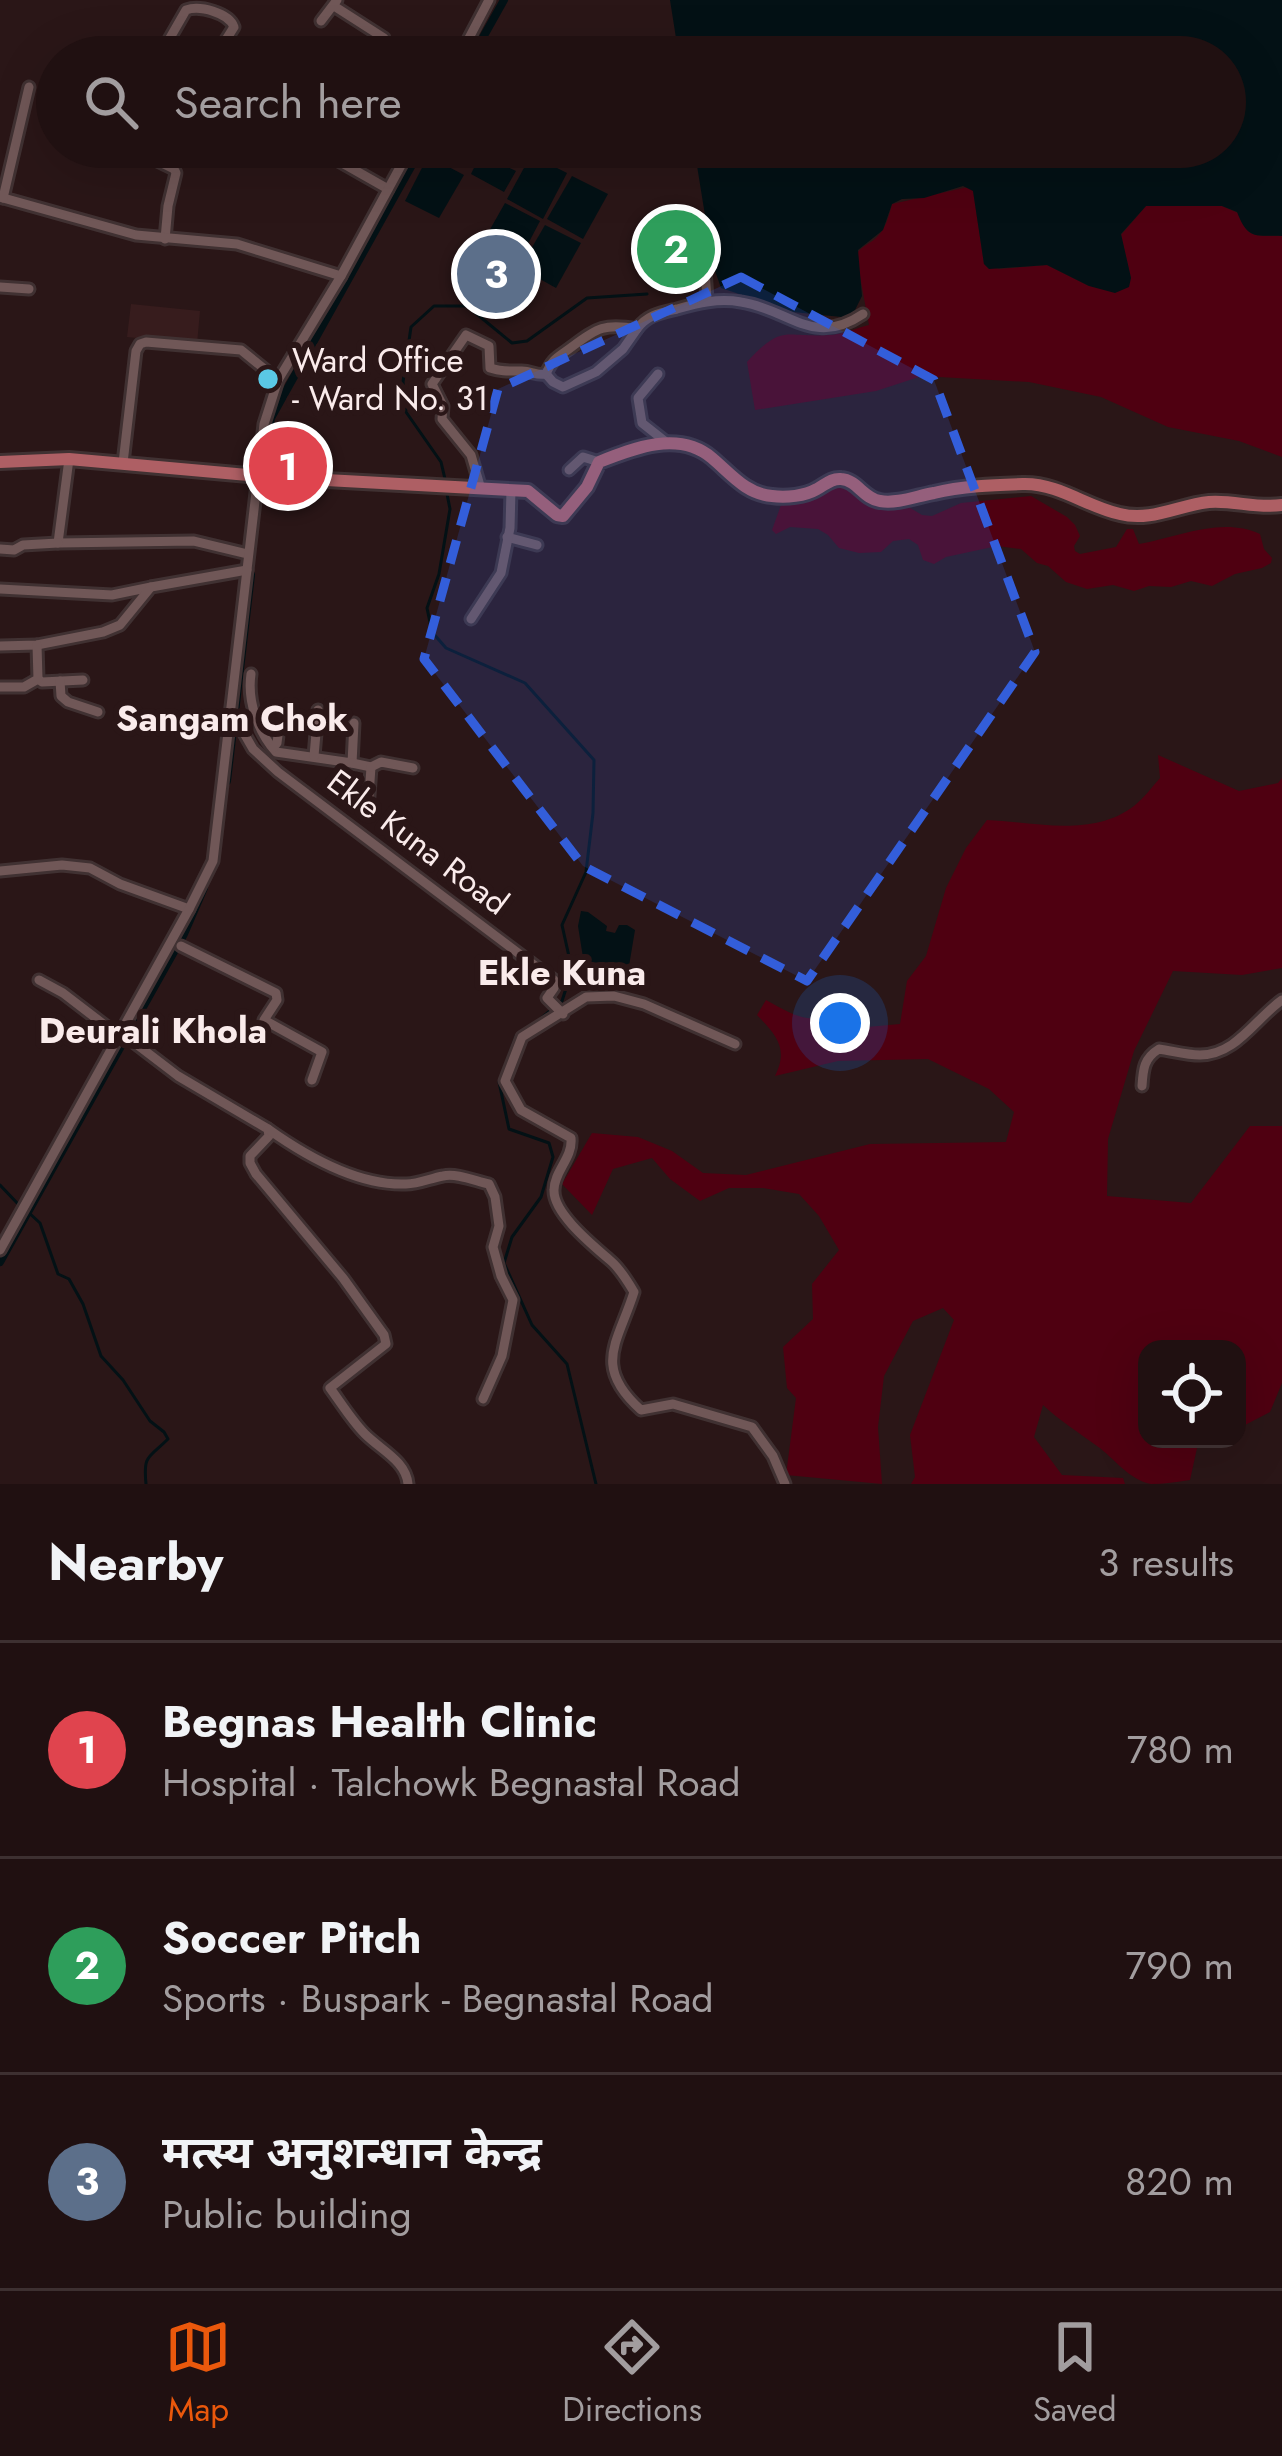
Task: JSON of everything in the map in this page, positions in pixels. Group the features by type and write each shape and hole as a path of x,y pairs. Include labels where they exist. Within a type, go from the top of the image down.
{"main road":[{"path":"0,462 69,459 528,491 563,516 586,488 599,462 666,442 709,455 755,494 769,496 802,494 840,478 881,502 939,491 1029,484 1047,485 1124,516 1149,517 1212,502 1282,505"}],"street":[{"path":"469,36 484,2"},
{"path":"321,21 335,3 381,36"},
{"path":"171,36 186,10 193,8 227,16 234,28 229,36"},
{"path":"29,87 1,197 136,235 237,244 341,276"},
{"path":"164,238 176,173 172,168"},
{"path":"351,168 388,189"},
{"path":"0,1250 125,1036 213,861 238,729 248,554 264,424 278,380 400,168"},
{"path":"705,269 707,300"},
{"path":"0,287 29,290"},
{"path":"546,374 563,387 596,372 623,349 645,317 707,300 756,305 797,324 819,328 841,327 863,314"},
{"path":"546,374 552,358 587,334 613,324 637,328"},
{"path":"475,488 471,455 442,419 443,406 432,384 466,335 489,346 490,368 508,374 525,370 546,374"},
{"path":"123,463 140,344 241,350 278,380"},
{"path":"658,374 638,398 643,423 666,442"},
{"path":"569,470 583,457 599,462"},
{"path":"58,543 69,459"},
{"path":"471,620 501,574 511,490"},
{"path":"507,537 537,545"},
{"path":"0,549 58,543 194,541 248,554"},
{"path":"0,589 112,595 247,570"},
{"path":"0,646 37,645 120,626 152,587"},
{"path":"37,645 38,679"},
{"path":"251,674 248,692 262,729 282,754 413,768"},
{"path":"38,679 83,680"},
{"path":"0,687 24,687 38,679"},
{"path":"60,681 61,696 68,702 98,712"},
{"path":"314,756 318,710"},
{"path":"352,763 354,723"},
{"path":"273,748 279,727"},
{"path":"238,729 262,729"},
{"name":"Ekle Kuna Road","path":"238,729 278,772 554,980 548,998 563,1014"},
{"path":"368,810 371,767"},
{"path":"0,871 62,865 90,868 189,909"},
{"path":"181,946 276,993 277,1000 264,1020 322,1052 311,1080"},
{"path":"39,980 63,992 178,1076 345,1172 381,1182 409,1184 449,1174 489,1184 499,1226 493,1247 514,1300 502,1356 483,1399"},
{"path":"735,1044 644,1004 614,996 586,998 522,1037 506,1081 520,1110 571,1138 572,1149 553,1196 634,1292 611,1353 615,1378 641,1410 673,1404 752,1427 773,1456 785,1484"},
{"path":"1142,1086 1144,1063 1159,1049 1193,1055 1220,1052 1282,1000"},
{"path":"268,1129 269,1136 250,1156 250,1163 384,1335 386,1344 330,1388 364,1433 406,1472 408,1484"}],"highlighted area":[{"path":"741,277 934,380 1035,652 807,981 583,866 424,659 498,389"}],"shaded area":[{"path":"670,0 1282,0 1282,236 1254,234 1237,212 1222,206 1146,206 1121,234 1131,278 1129,287 1115,293 1047,265 989,269 984,264 973,191 963,186 892,204 883,230 858,250 862,296 851,318 793,312 721,288 697,168 1246,168 1246,36 676,36"},
{"path":"422,168 451,168 464,175 439,218 405,201"},
{"path":"474,168 516,171 504,192 471,174"},
{"path":"524,168 557,168 567,173 543,219 507,199"},
{"path":"572,176 608,194 583,239 547,219"},
{"path":"968,187 973,190 984,264 999,269 1047,265 1089,286 1131,278 1121,235 1146,206 1222,206 1238,213 1254,234 1282,236 1282,457 1239,441 1168,427 1101,397 1029,382 922,376 876,391 755,410 747,362 769,342 785,335 834,335 869,325 856,255 880,233 892,204"},
{"path":"505,203 540,221 516,267 480,247"},
{"path":"692,216 698,277 660,281 654,220"},
{"path":"545,225 581,243 556,288 520,268"},
{"path":"131,304 200,311 197,344 127,337"},
{"path":"830,484 847,484 873,506 907,506 932,516 961,503 1031,496 1075,525 1080,536 1074,546 1080,554 1116,547 1127,529 1133,529 1139,544 1231,527 1260,534 1272,558 1262,568 1212,586 1191,581 1134,591 1113,585 1087,589 1066,582 1021,549 997,546 934,564 923,560 918,545 909,539 893,541 881,552 859,553 839,548 818,529 790,527 776,534 772,530 781,505"},
{"path":"1158,755 1239,791 1278,783 1282,778 1282,968 1242,975 1173,971 1134,1051 1108,1139 1107,1196 1191,1203 1250,1126 1282,1126 1282,1383 1270,1412 1246,1424 1246,1340 1138,1340 1138,1448 1197,1448 1190,1480 1151,1484 1136,1478 1043,1405 1034,1437 1062,1475 1123,1478 1125,1484 911,1484 915,1477 910,1435 954,1320 943,1308 913,1321 884,1376 878,1427 882,1484 786,1475 796,1398 787,1388 783,1347 813,1319 812,1284 839,1250 819,1216 799,1194 763,1188 729,1188 700,1201 670,1179 652,1158 613,1169 592,1215 562,1184 592,1133 638,1137 672,1151 703,1173 746,1175 870,1144 1006,1142 1014,1112 989,1089 928,1059 838,1061 775,1076 781,1057 778,1043 757,1015 766,1000 805,1018 846,1009 867,1027 900,1024 907,981 926,956 946,888 987,820 1063,826 1100,822 1138,803 1160,778"},
{"path":"581,911 607,926 606,931 615,933 619,925 635,930 629,966 585,970 578,926"}],"waterway":[{"path":"484,36 504,0"},
{"path":"264,463 271,418 410,168"},
{"path":"445,479 441,462 406,412 403,382 411,327 434,306 467,306 512,343 527,341 587,298 647,294"},
{"path":"446,489 450,509 439,574 427,608 432,632 446,648 525,683 594,760 586,872 562,925 572,970 562,1001 529,1028"},
{"path":"227,781 251,575"},
{"path":"0,1262 184,934 204,888"},
{"path":"521,1033 499,1082 509,1129 549,1143 553,1157 541,1197 512,1237 504,1263 532,1325 567,1364 596,1484"},
{"name":"Deurali Khola","path":"0,1185 19,1205"},
{"name":"Deurali Khola","path":"27,1211 40,1223 58,1274 69,1279 83,1304 101,1356 168,1439 147,1462 146,1484"}],"place":[{"name":"Soccer Pitch","path":"676,249"},
{"name":"मत्स्य अनुशन्धान केन्द्र","path":"496,274"},
{"name":"Ward Office - Ward No. 31","path":"268,379"},
{"name":"Begnas Health Clinic","path":"288,466"}],"district":[{"name":"Sangam Chok","path":"232,718"},
{"name":"Ekle Kuna","path":"562,972"},
{"name":"Deurali Khola","path":"153,1030"}]}
